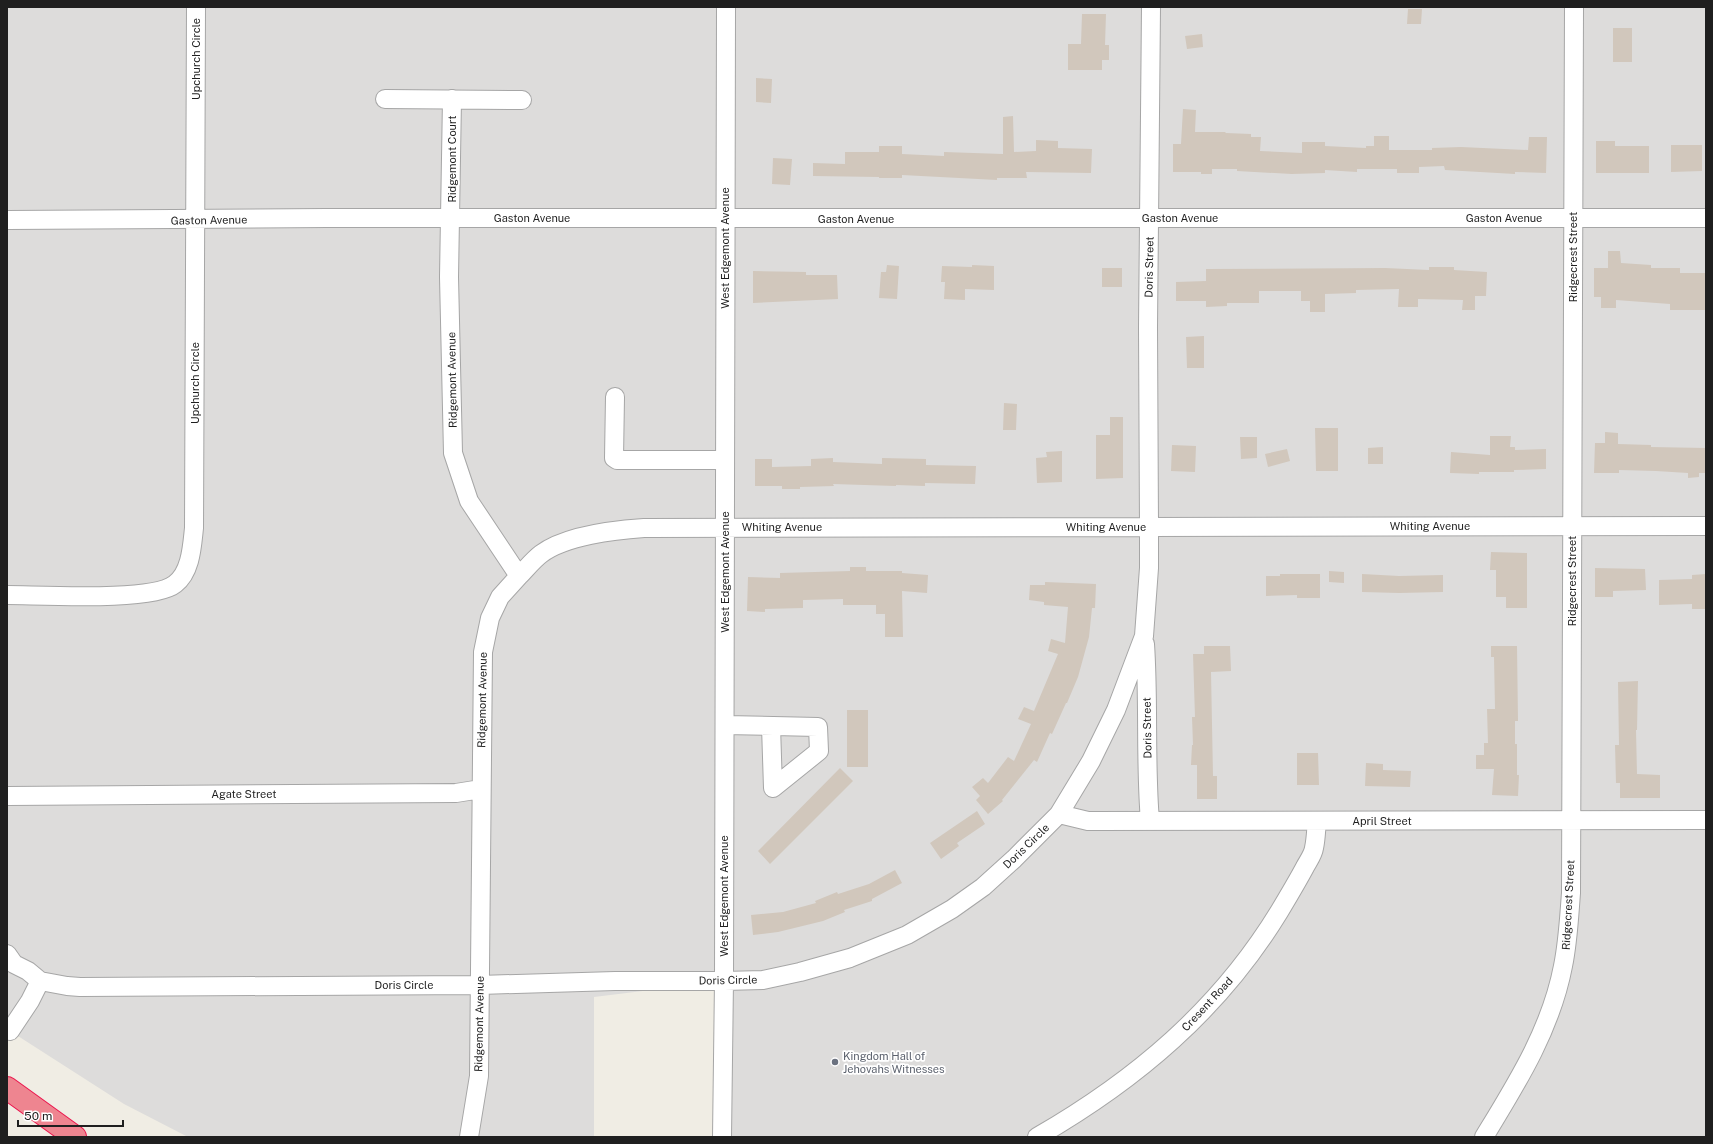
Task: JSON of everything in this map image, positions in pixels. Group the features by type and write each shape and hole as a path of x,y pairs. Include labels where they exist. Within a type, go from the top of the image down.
{"highway":[{"path":"7,1088 75,1137"}],"street":[{"name":"Upchurch Circle","path":"7,595 138,595 170,588 176,584 188,566 194,528 196,7"},
{"name":"West Edgemont Avenue","path":"722,1137 725,725 726,7"},
{"name":"Doris Street","path":"1149,527 1148,328 1151,7"},
{"name":"Ridgecrest Street","path":"1484,1137 1532,1056 1541,1036 1557,991 1563,967 1571,893 1574,7"},
{"path":"385,99 522,100"},
{"name":"Ridgemont Court","path":"451,218 452,99"},
{"name":"Gaston Avenue","path":"7,220 451,218 1706,218"},
{"name":"Ridgemont Avenue","path":"451,218 449,278 453,454 469,501 519,576 500,597 490,618 484,642 482,668 479,1076 469,1137"},
{"path":"615,397 614,458 617,460 725,460"},
{"name":"Whiting Avenue","path":"519,576 541,554 565,542 590,535 644,528 725,526 1706,526"},
{"name":"Doris Circle","path":"9,963 28,971 40,981 80,987 480,985 615,981 763,980 800,972 850,958 907,935 952,909 983,887 1014,859 1059,814 1105,734 1144,636 1149,568 1149,527"},
{"name":"Doris Street","path":"1144,636 1148,718 1148,794 1150,821"},
{"path":"725,725 771,726"},
{"name":"Agate Street","path":"7,796 456,793 481,789"},
{"name":"April Street","path":"1059,814 1088,821 1706,820"},
{"name":"Cresent Road","path":"1037,1137 1089,1105 1131,1076 1162,1050 1217,995 1243,964 1290,895 1313,852 1317,821"},
{"path":"10,1031 30,1001 40,981"}],"shaded area":[{"path":"7,7 1706,7 1706,1137 731,1137 724,981 594,997 594,1137 188,1137 124,1104 7,1029"}],"building":[{"path":"1408,9 1422,9 1421,24 1407,24"},
{"path":"1082,14 1106,14 1105,45 1109,45 1109,60 1102,60 1102,70 1068,70 1068,44 1081,44"},
{"path":"1613,28 1632,28 1632,62 1613,62"},
{"path":"1202,34 1203,47 1187,49 1185,36"},
{"path":"756,78 772,79 771,103 756,102"},
{"path":"1183,109 1196,110 1195,132 1251,134 1251,137 1261,137 1260,151 1302,153 1302,142 1325,142 1325,146 1366,148 1366,146 1374,146 1374,136 1389,136 1389,150 1432,150 1432,148 1461,147 1528,150 1529,137 1547,137 1546,173 1515,172 1515,174 1445,170 1444,166 1419,167 1419,173 1397,173 1397,169 1357,169 1357,172 1325,170 1325,173 1292,174 1237,171 1237,169 1212,169 1212,174 1201,174 1201,172 1173,172 1173,144 1181,144"},
{"path":"1013,116 1014,152 1036,151 1036,140 1058,141 1058,148 1092,149 1091,173 1026,172 1027,178 997,178 997,180 902,175 902,178 813,176 813,163 845,164 845,152 879,152 879,146 902,146 902,154 944,156 944,152 1003,154 1003,117"},
{"path":"1596,141 1615,141 1615,146 1649,146 1649,173 1596,173"},
{"path":"1671,145 1702,145 1702,171 1671,172"},
{"path":"773,158 792,159 790,185 772,184"},
{"path":"1608,251 1620,251 1621,263 1651,265 1651,268 1680,268 1680,273 1706,273 1706,310 1670,310 1670,304 1616,300 1616,308 1601,308 1601,297 1594,297 1594,268 1608,268"},
{"path":"887,265 899,266 897,299 879,298 881,272 886,272"},
{"path":"972,265 994,266 994,290 965,289 965,300 944,299 945,282 941,282 942,266 972,267"},
{"path":"1429,267 1454,267 1454,270 1487,272 1486,296 1475,296 1475,310 1462,310 1463,300 1418,299 1418,307 1398,307 1399,289 1356,290 1356,293 1325,294 1325,312 1310,312 1310,301 1301,301 1301,291 1259,291 1259,303 1227,303 1227,306 1206,307 1206,301 1176,301 1176,282 1206,281 1206,269 1385,268 1429,270"},
{"path":"1102,268 1122,268 1122,287 1102,287"},
{"path":"753,271 806,272 806,275 837,275 838,299 753,303"},
{"path":"1204,336 1204,368 1187,368 1186,337"},
{"path":"1004,403 1017,404 1016,430 1003,430"},
{"path":"1110,417 1123,417 1123,478 1096,479 1096,435 1110,435"},
{"path":"1315,428 1338,428 1338,471 1316,471"},
{"path":"1605,432 1618,433 1618,444 1651,445 1651,447 1706,448 1706,473 1699,473 1699,477 1688,478 1688,473 1656,471 1619,470 1619,473 1594,473 1595,443 1605,443"},
{"path":"1490,436 1511,436 1510,447 1515,447 1515,450 1546,449 1546,469 1514,470 1514,472 1479,472 1479,474 1450,473 1451,452 1490,455"},
{"path":"1240,437 1257,437 1257,458 1241,459"},
{"path":"1172,445 1196,446 1195,472 1171,471"},
{"path":"1383,447 1383,464 1368,464 1368,448"},
{"path":"1287,449 1290,461 1268,467 1265,454"},
{"path":"1062,451 1062,482 1037,483 1036,458 1047,457 1046,452"},
{"path":"833,458 833,462 882,464 882,458 926,459 926,465 976,466 975,484 925,483 925,486 896,486 833,484 834,486 800,487 800,489 782,489 782,486 755,486 755,459 772,459 772,467 811,466 811,459"},
{"path":"1491,552 1527,553 1527,608 1506,608 1506,597 1496,597 1496,570 1490,570"},
{"path":"850,567 866,567 866,571 902,571 902,573 928,575 927,593 902,591 903,637 885,637 885,614 876,614 876,605 843,605 843,599 803,600 803,608 765,609 765,612 747,611 748,577 780,578 780,573 850,571"},
{"path":"1595,568 1645,569 1646,590 1613,591 1613,597 1595,597"},
{"path":"1329,571 1344,572 1344,583 1329,582"},
{"path":"1280,574 1320,574 1320,598 1297,598 1297,595 1266,596 1266,576 1280,576"},
{"path":"1362,574 1399,576 1443,575 1443,592 1362,592"},
{"path":"1706,574 1706,609 1692,609 1692,604 1659,605 1659,580 1692,579 1692,575"},
{"path":"1045,582 1096,584 1095,608 1092,608 1089,637 1078,677 1067,703 1052,734 1050,733 1037,762 1034,760 1002,800 1003,801 988,814 976,800 980,796 972,787 983,778 988,783 1008,757 1014,761 1031,724 1018,719 1024,707 1034,711 1058,654 1048,651 1051,639 1065,643 1068,607 1044,605 1044,602 1029,600 1030,585 1045,585"},
{"path":"1204,646 1230,646 1231,671 1211,672 1213,776 1217,776 1217,799 1197,799 1197,765 1191,765 1193,745 1192,717 1195,717 1193,654 1204,654"},
{"path":"1491,646 1517,646 1518,721 1515,721 1515,744 1517,744 1517,775 1519,775 1518,796 1492,795 1494,769 1476,769 1476,755 1484,755 1484,743 1488,743 1487,709 1495,709 1494,657 1491,657"},
{"path":"1638,681 1636,730 1637,774 1660,775 1660,798 1620,798 1620,783 1616,783 1615,745 1619,745 1618,682"},
{"path":"847,710 868,710 868,767 847,767"},
{"path":"1297,753 1318,753 1319,785 1297,785"},
{"path":"1366,763 1383,764 1383,770 1411,771 1410,787 1365,786"},
{"path":"840,768 853,781 770,864 758,851"},
{"path":"977,811 985,824 957,843 959,846 941,859 930,843"},
{"path":"895,870 902,883 872,899 872,901 844,910 845,912 823,921 778,932 753,935 751,915 783,912 816,903 815,901 837,892 838,894 869,884"}],"place":[{"name":"Kingdom Hall of Jehovahs Witnesses","path":"835,1062"}]}
